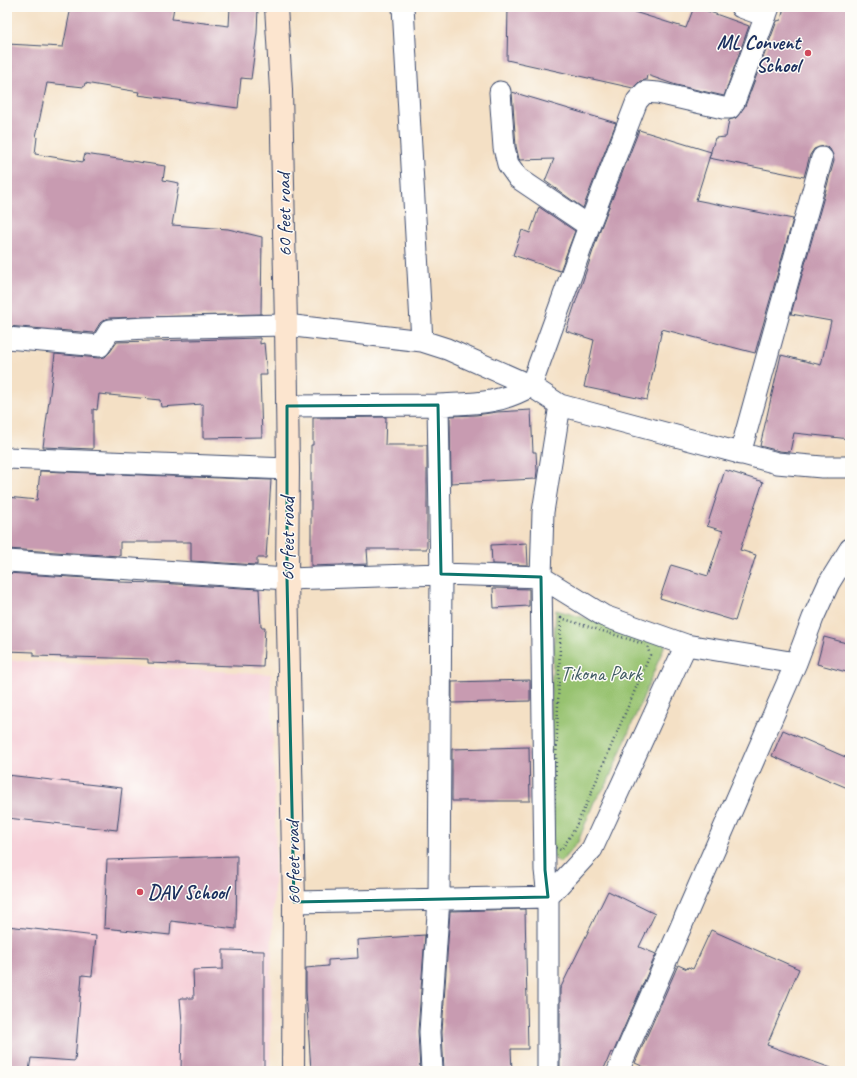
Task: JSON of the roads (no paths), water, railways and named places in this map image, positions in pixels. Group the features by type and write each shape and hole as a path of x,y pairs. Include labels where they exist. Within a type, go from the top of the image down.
{"street":[{"name":"60 feet road","path":"276,7 281,90 286,325 288,469 287,579 294,902 293,1071"},
{"path":"403,7 422,341"},
{"path":"287,406 438,405 485,403 505,399 518,394 531,386 589,226 637,101 645,92 658,93 723,108 730,108 734,102 768,11 741,7"},
{"path":"500,92 504,148 508,164 518,178 589,226"},
{"path":"740,454 822,158"},
{"path":"7,338 100,346 110,330 286,325 422,341 447,349 531,386 560,405 777,463 822,467 850,467"},
{"path":"432,1071 430,1032 439,899 441,574 438,405"},
{"path":"548,1071 548,896 545,863 541,577 543,512 560,405"},
{"path":"7,458 288,469"},
{"path":"618,1071 796,663 813,618 829,584 850,549"},
{"path":"7,561 287,579 441,574 541,577 604,616 686,646 796,663"},
{"path":"294,902 548,896 592,849 686,646"}],"place":[{"name":"ML Convent School","path":"808,53"},
{"name":"DAV School","path":"140,892"}],"park label":[{"name":"Tikona Park","path":"601,673"}]}
